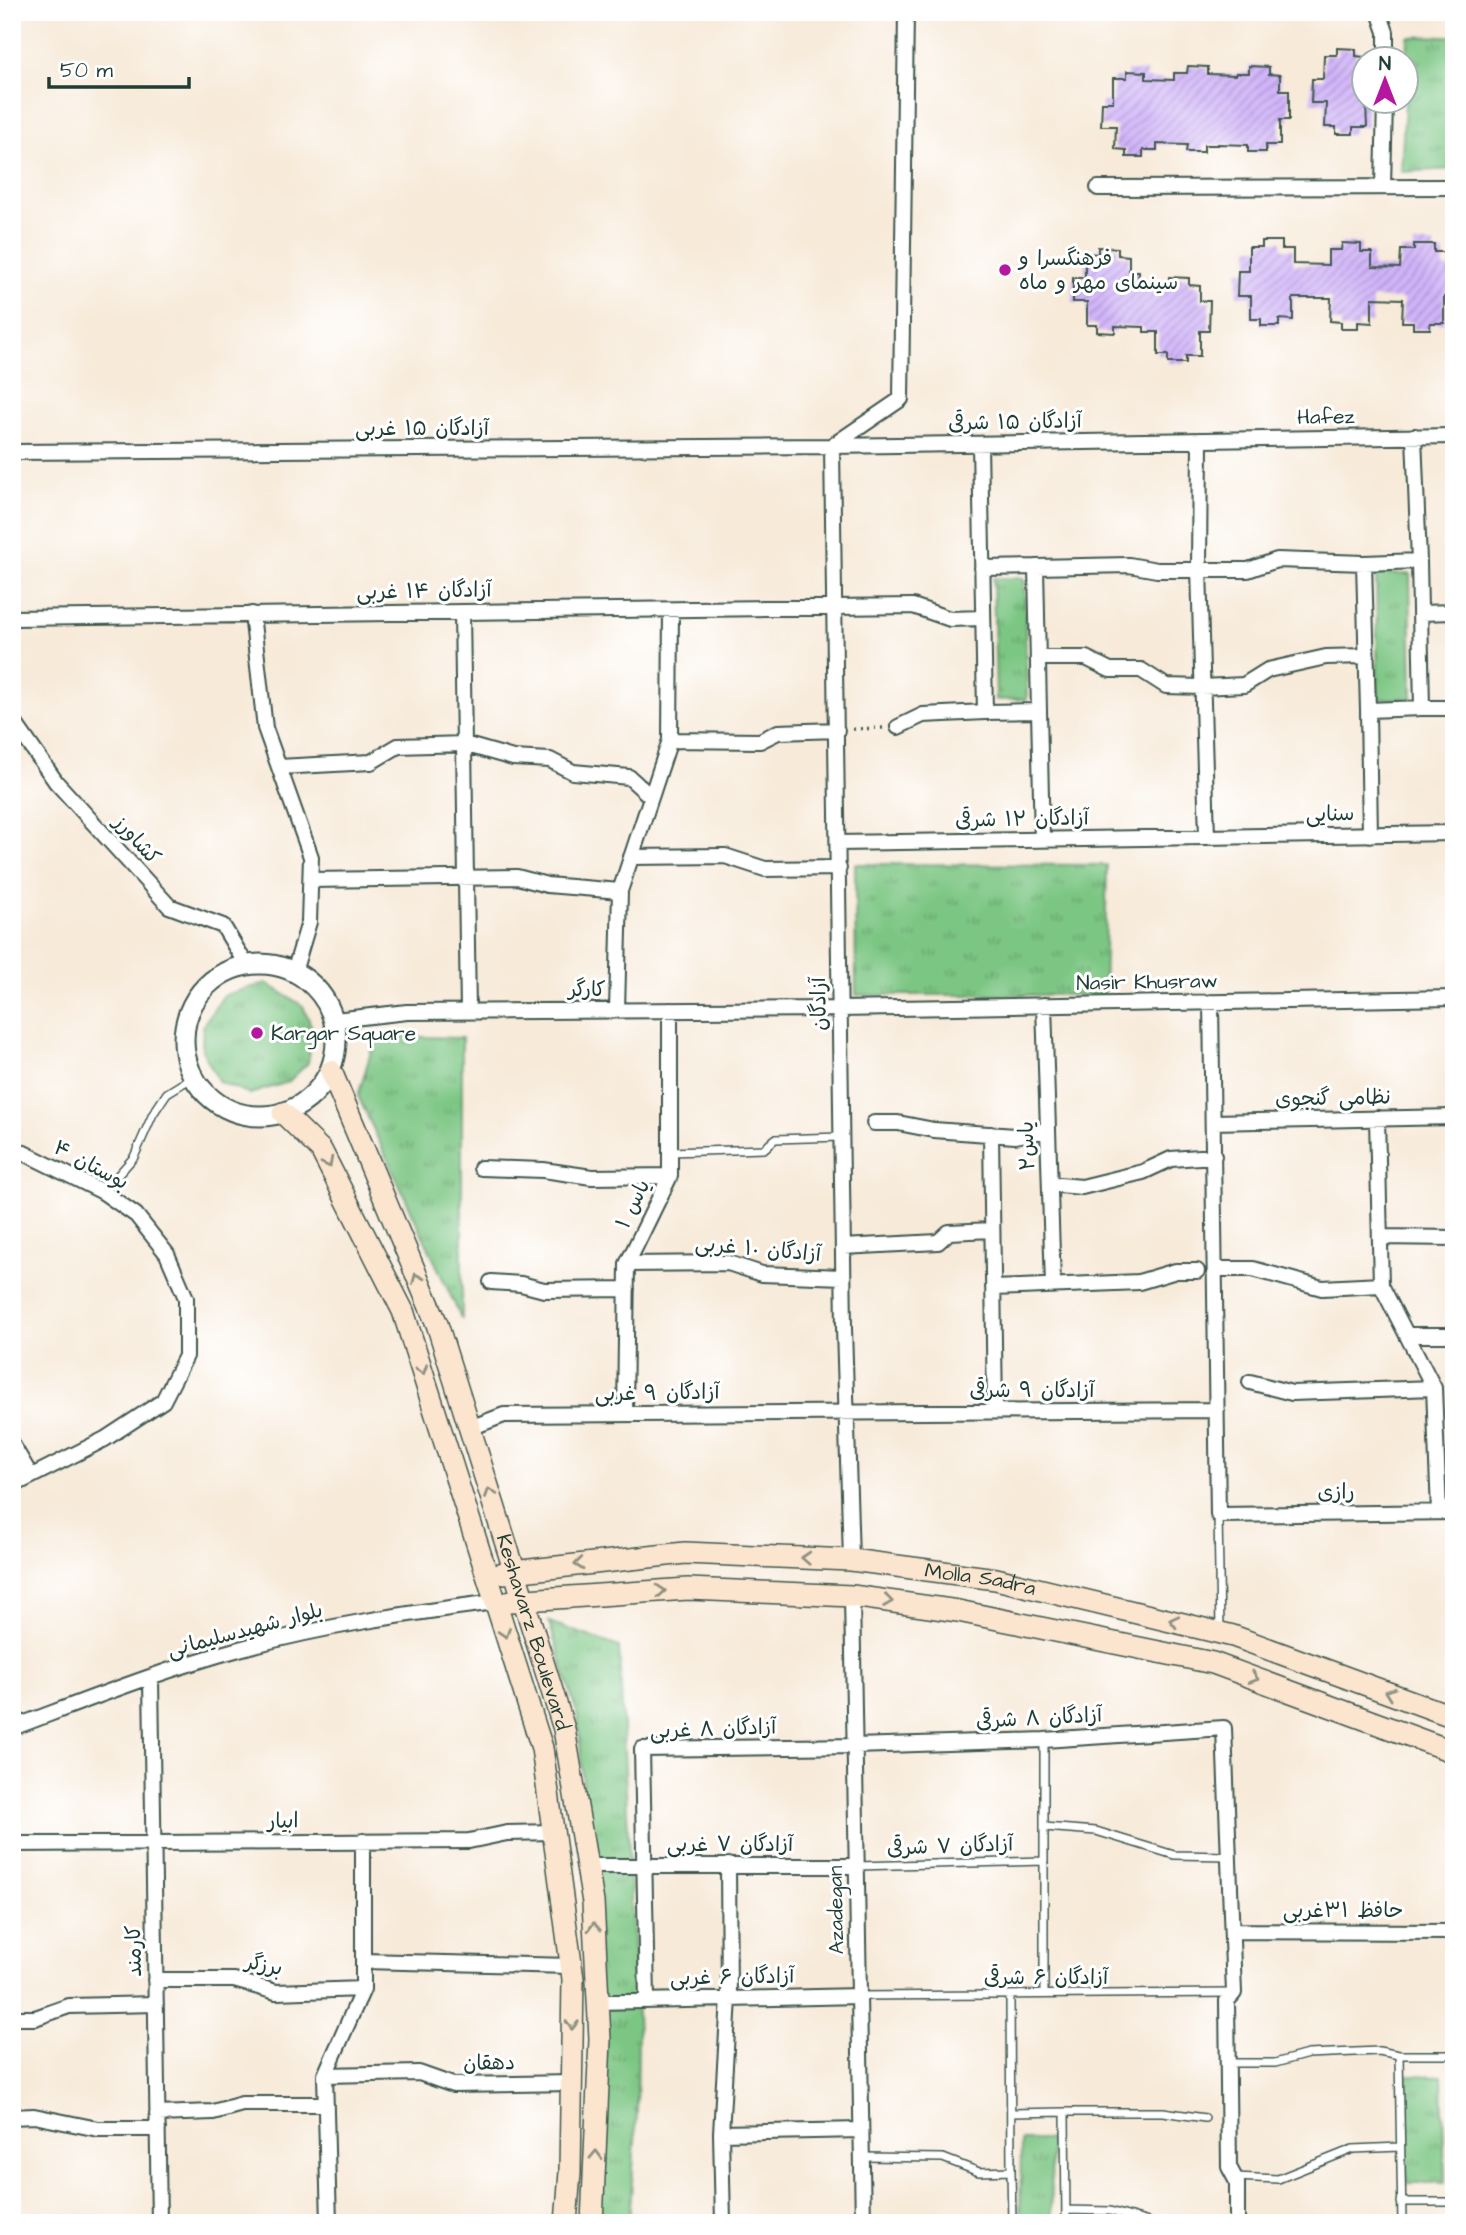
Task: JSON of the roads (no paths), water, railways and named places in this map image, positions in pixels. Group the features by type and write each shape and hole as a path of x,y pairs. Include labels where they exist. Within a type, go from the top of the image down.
{"main road":[{"name":"Keshavarz Boulevard","path":"331,1071 437,1324 564,1729 593,1902 600,2039 592,2223"},
{"name":"Keshavarz Boulevard","path":"283,1113 321,1150 403,1311 542,1748 573,1979 570,2172 566,2223"},
{"name":"Molla Sadra","path":"487,1576 515,1570 685,1553 852,1560 996,1579 1220,1632 1454,1717"},
{"name":"Molla Sadra","path":"495,1602 688,1589 852,1597 958,1611 1213,1663 1454,1752"}],"street":[{"path":"832,446 901,399 906,12"},
{"path":"1379,12 1386,32 1386,46"},
{"path":"1383,186 1385,116"},
{"path":"1098,188 1454,187"},
{"path":"1414,436 1422,708"},
{"name":"Hafez","path":"1200,440 1454,436"},
{"path":"1200,440 1199,569 1207,837"},
{"name":"آزادگان ۱۵ شرقی","path":"832,446 1200,440"},
{"path":"980,444 985,712"},
{"name":"آزادگان ۱۵ غربی","path":"12,452 832,446"},
{"name":"آزادگان","path":"832,446 843,1277 852,1560"},
{"path":"982,568 1129,565 1157,570 1248,570 1277,559 1364,563 1419,561"},
{"path":"1364,563 1370,835"},
{"path":"1036,567 1042,840"},
{"name":"آزادگان ۱۴ غربی","path":"12,618 913,606 950,619 983,618"},
{"path":"617,1010 620,891 670,740 671,610"},
{"path":"462,612 468,1012"},
{"path":"1420,613 1454,612"},
{"path":"252,614 265,728 311,857 309,922 294,972"},
{"path":"1038,658 1086,658 1110,670 1141,670 1166,686 1202,687 1244,685 1268,670 1326,657 1367,656"},
{"path":"1368,710 1454,708"},
{"path":"898,727 923,715 1039,711"},
{"name":"کشاورز","path":"12,719 56,782 169,906 223,926 247,966"},
{"path":"670,740 760,741 778,732 837,730"},
{"path":"279,767 371,762 398,746 464,744 513,758 550,760 573,772 629,777 651,797"},
{"name":"سنایی","path":"1207,837 1454,833"},
{"name":"آزادگان ۱۲ شرقی","path":"838,843 1207,837"},
{"path":"631,857 725,856 765,869 839,868"},
{"path":"310,880 517,877 547,885 620,891"},
{"path":"257,963 294,972 306,978 324,997 335,1020 337,1046 331,1071 319,1089 303,1104 283,1113 257,1116 232,1111 210,1097 193,1077 185,1053 185,1027 193,1002 209,982 232,969 257,963"},
{"name":"Nasir Khusraw","path":"840,1009 1454,998"},
{"path":"1212,1002 1218,1515"},
{"name":"یاس۲","path":"1044,1005 1053,1285"},
{"name":"کارگر","path":"335,1020 407,1012 840,1009"},
{"name":"یاس ۱","path":"625,1414 627,1264 670,1176 670,1010"},
{"name":"نظامی گنجوی","path":"1213,1122 1454,1117"},
{"path":"1377,1118 1381,1285 1434,1388 1446,1512"},
{"path":"874,1122 898,1122 934,1130 1015,1136 1048,1130"},
{"path":"991,1134 995,1411"},
{"name":"بوستان ۴","path":"12,1147 103,1192 136,1215 167,1254 186,1298 186,1356 163,1401 105,1439 31,1476"},
{"path":"1059,1185 1082,1187 1143,1172 1171,1159 1214,1156"},
{"path":"481,1168 544,1170 592,1177 670,1176"},
{"path":"843,1247 938,1242 949,1232 992,1230"},
{"path":"1380,1237 1454,1238"},
{"name":"آزادگان ۱۰ غربی","path":"627,1264 728,1263 762,1274 843,1277"},
{"path":"1215,1269 1254,1269 1322,1287 1381,1285"},
{"path":"993,1287 1139,1282 1175,1271 1198,1271"},
{"path":"491,1282 521,1284 544,1290 627,1289"},
{"path":"1407,1335 1454,1335"},
{"path":"1250,1381 1292,1393 1434,1388"},
{"name":"آزادگان ۹ شرقی","path":"847,1412 1217,1410"},
{"name":"آزادگان ۹ غربی","path":"470,1428 504,1415 847,1412"},
{"path":"12,1444 31,1476 12,1486"},
{"name":"رازی","path":"1218,1515 1446,1512"},
{"name":"Azadegan","path":"852,1597 863,2223"},
{"name":"بلوار شهیدسلیمانی","path":"12,1728 238,1649 391,1615 495,1602"},
{"name":"کارمند","path":"151,1678 159,2223"},
{"name":"آزادگان ۸ شرقی","path":"855,1746 1044,1740 1224,1728 1230,1856"},
{"name":"آزادگان ۸ غربی","path":"644,1864 642,1749 855,1746"},
{"name":"ابیار","path":"12,1844 469,1840 507,1833 553,1832"},
{"path":"329,2223 325,2075 363,1989 363,1842"},
{"path":"1230,1856 1234,1993 1227,2001 1229,2166 1237,2182 1237,2223"},
{"path":"644,1864 647,2000"},
{"path":"723,2223 721,2133 729,1998 728,1865"},
{"name":"آزادگان ۷ غربی","path":"587,1866 857,1866"},
{"name":"حافظ ۳۱غربی","path":"1233,1931 1454,1932"},
{"path":"363,1961 571,1966"},
{"name":"برزگر","path":"156,1980 234,1980 276,1992 363,1989"},
{"name":"آزادگان ۶ غربی","path":"598,2001 859,1996"},
{"path":"12,2018 35,2018 69,2006 156,2004"},
{"name":"دهقان","path":"325,2075 419,2073 453,2085 571,2083"},
{"path":"12,2117 34,2116 98,2129 158,2122 242,2104 326,2104"},
{"path":"721,2133 861,2130"}],"lane":[{"path":"103,1192 134,1157 153,1114 167,1093 193,1077"},
{"path":"670,1152 764,1149 775,1139 842,1137"},
{"path":"1218,1515 1220,1632"},
{"path":"1044,1740 1044,1994"},
{"path":"1044,1827 1096,1831 1174,1856 1230,1856"},
{"name":"آزادگان ۷ شرقی","path":"857,1866 1044,1861"},
{"name":"آزادگان ۶ شرقی","path":"859,1996 1234,1993"},
{"path":"1010,1995 1012,2223"},
{"path":"1228,2063 1275,2063 1308,2054 1367,2051 1399,2055 1454,2055"},
{"path":"1399,2055 1402,2223"},
{"path":"1065,2112 1066,2223"},
{"path":"1011,2113 1163,2112 1205,2118"},
{"path":"1234,2176 1278,2179 1353,2150 1400,2147"},
{"path":"862,2157 943,2158 979,2172 1011,2171"},
{"path":"1401,2202 1454,2202"},
{"path":"1066,2210 1110,2211 1152,2223"}],"place":[{"name":"فرهنگسرا و سینمای مهر و ماه","path":"1005,270"},
{"name":"Kargar Square","path":"257,1033"}]}
